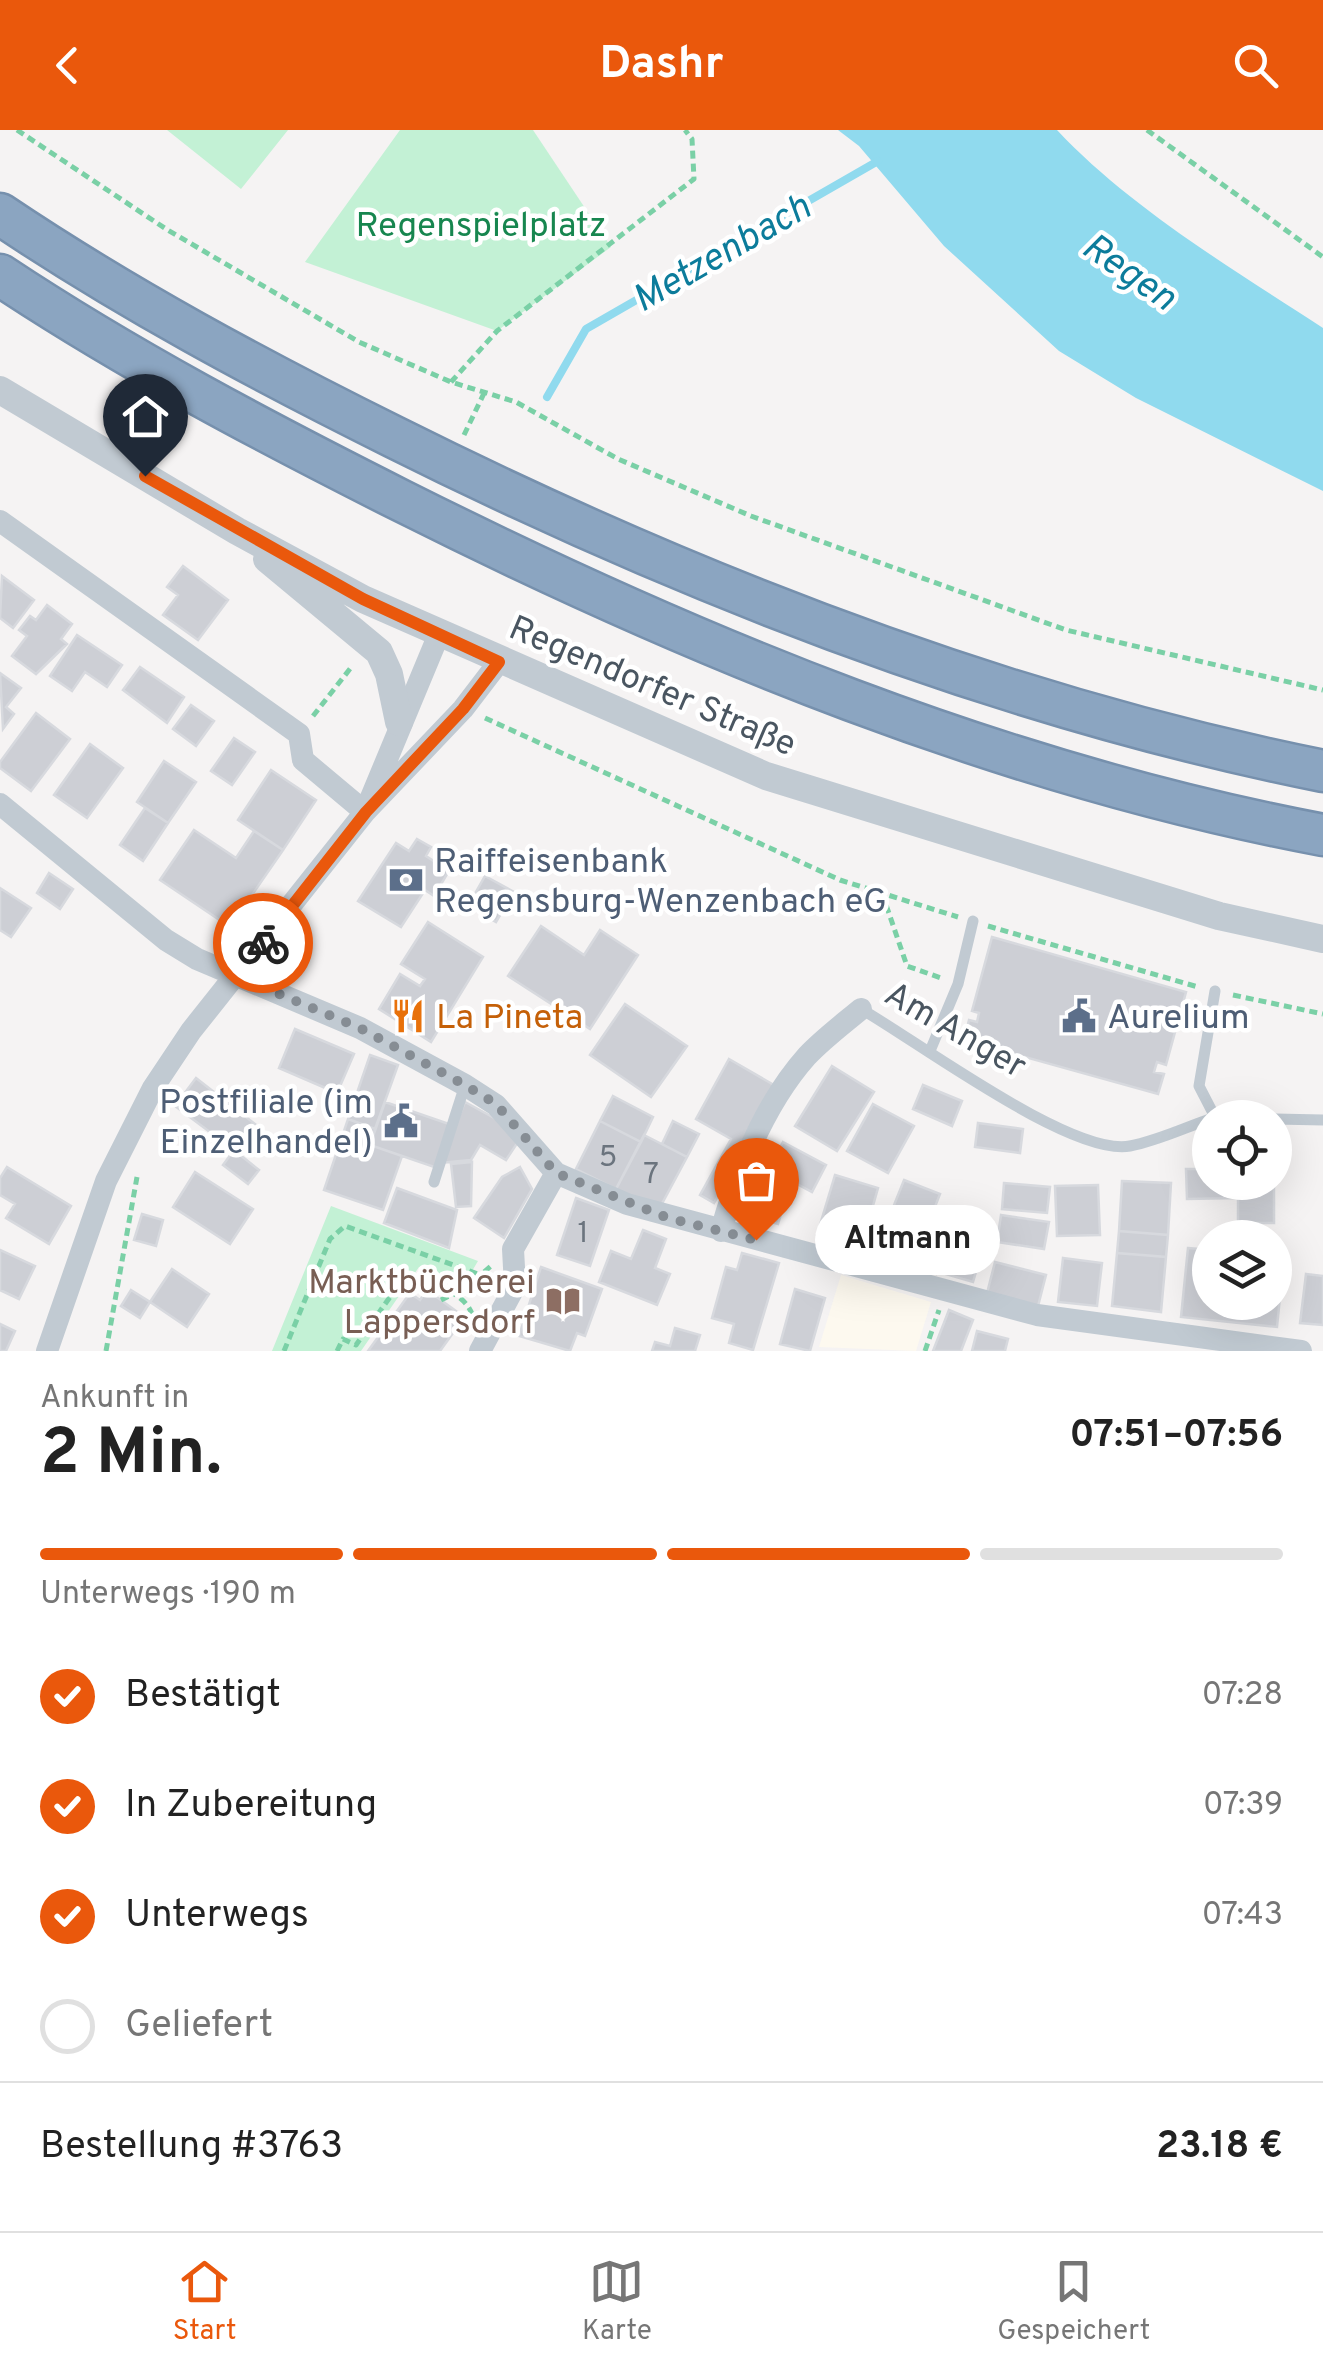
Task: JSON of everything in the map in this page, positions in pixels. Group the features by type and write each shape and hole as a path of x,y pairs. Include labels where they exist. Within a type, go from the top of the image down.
{"highway":[{"path":"0,214 54,250 279,380 493,487 690,575 898,652 1075,709 1323,771"},
{"path":"0,274 257,428 488,544 668,626 886,715 1073,773 1323,835"}],"street":[{"name":"Regendorfer Straße","path":"0,390 237,531 439,634 766,776 1218,916 1323,940"},
{"path":"0,520 300,734 303,760 366,812"},
{"path":"237,531 379,652 389,674 399,722"},
{"path":"366,812 399,722 439,634"},
{"path":"47,1351 118,1154 153,1088 366,812 463,709 499,662"},
{"path":"0,804 166,940 197,959 360,1028 465,1085 496,1104 556,1173 640,1209 1038,1316 1300,1351"},
{"name":"Am Anger","path":"721,1231 736,1177 791,1076 810,1053 861,1009"},
{"path":"480,1351 515,1286 513,1249 556,1173"}],"lane":[{"path":"930,1051 958,984 973,922"},
{"path":"1206,1100 1199,1086 1214,991"},
{"name":"Am Anger","path":"861,1009 1075,1137 1101,1146 1129,1147 1192,1126"},
{"path":"434,1182 465,1085"},
{"path":"1292,1119 1323,1120"}],"path":[{"path":"17,130 166,229 327,323 451,382 486,390 618,459 751,516 1029,617 1084,634 1323,690"},
{"path":"451,382 496,331 694,179 692,139 684,130"},
{"path":"1147,130 1323,257"},
{"path":"463,438 486,390"},
{"path":"300,734 356,661"},
{"path":"475,714 840,880 1155,978 1323,1014"},
{"path":"882,893 907,966 958,984"},
{"path":"106,1351 140,1161"},
{"path":"284,1351 330,1239 345,1226 482,1274"},
{"path":"440,1300 454,1294 504,1255"},
{"path":"337,1351 343,1339 356,1345 402,1280 426,1281 454,1294 474,1311 466,1324"},
{"path":"925,1351 945,1293"}],"shaded area":[{"path":"841,1275 931,1302 916,1351 819,1347"}],"green space":[{"path":"167,130 288,130 241,189"},
{"name":"Regenspielplatz","path":"400,130 533,130 611,247 497,331 305,262"},
{"path":"331,1206 478,1261 465,1283 419,1267 361,1351 272,1351"}],"water":[{"name":"Regen","path":"838,130 1057,130 1149,211 1323,328 1323,491 1136,398 1059,351 944,246 859,146"}],"building":[{"path":"183,566 228,600 198,640 163,615 178,595 167,587"},
{"path":"2,576 34,600 13,628 0,618"},
{"path":"47,605 72,624 61,639 67,644 36,674 12,656 27,636 19,630 30,616 36,620"},
{"path":"77,635 122,665 107,687 85,672 72,691 50,676"},
{"path":"140,667 184,697 167,723 123,690"},
{"path":"0,673 21,688 6,707 14,714 3,729"},
{"path":"191,705 214,721 196,746 173,729"},
{"path":"36,713 70,739 31,791 0,768 0,762"},
{"path":"234,738 255,752 232,785 211,771"},
{"path":"90,744 123,768 87,818 54,795"},
{"path":"164,761 196,782 168,823 137,802"},
{"path":"271,770 316,800 283,850 238,820"},
{"path":"145,808 168,823 143,861 120,845"},
{"path":"194,830 236,858 254,831 283,850 230,927 160,880"},
{"name":"Raiffeisenbank Regensburg-Wenzenbach eG","path":"417,839 431,847 426,856 449,871 434,896 425,890 401,927 358,901 396,843 409,851"},
{"path":"49,873 73,889 60,909 37,893"},
{"path":"485,876 514,892 496,922 468,906"},
{"path":"0,888 31,908 11,937 0,930"},
{"path":"428,922 483,957 431,1042 379,1009 400,974 420,986 425,979 401,964"},
{"path":"541,926 584,955 600,930 638,955 590,1029 508,976"},
{"name":"Aurelium","path":"992,937 1186,992 1166,1065 1157,1062 1154,1072 1164,1074 1158,1094 964,1040 969,1020 977,1022 979,1013 972,1011"},
{"path":"625,1004 687,1046 651,1097 590,1055"},
{"path":"295,1029 354,1054 337,1093 279,1068"},
{"path":"370,1055 398,1065 375,1129 348,1119"},
{"path":"729,1059 779,1088 714,1203 700,1195 731,1139 696,1119"},
{"path":"832,1066 874,1092 837,1151 795,1126"},
{"path":"196,1078 255,1124 234,1150 175,1106"},
{"path":"923,1085 962,1101 952,1126 913,1109"},
{"path":"613,1096 653,1117 641,1142 600,1121"},
{"path":"385,1102 452,1125 437,1168 370,1145"},
{"path":"465,1102 496,1119 518,1142 506,1160 480,1145 471,1160 439,1163"},
{"path":"873,1104 914,1126 888,1173 847,1151"},
{"path":"348,1119 375,1129 370,1145 402,1156 383,1210 324,1190"},
{"path":"600,1121 641,1142 616,1189 576,1169"},
{"path":"673,1121 699,1134 687,1157 662,1144"},
{"path":"978,1123 1023,1129 1020,1153 975,1147"},
{"path":"644,1135 687,1157 658,1211 616,1189"},
{"path":"783,1142 826,1165 812,1192 769,1169"},
{"path":"234,1150 259,1170 248,1184 223,1165"},
{"path":"472,1162 471,1206 456,1207 451,1164"},
{"path":"7,1167 71,1206 49,1244 6,1218 15,1204 0,1195 0,1178"},
{"path":"520,1167 532,1189 504,1238 474,1218 502,1177"},
{"path":"1186,1169 1192,1169 1192,1199 1187,1199"},
{"path":"195,1172 253,1209 230,1244 173,1207"},
{"path":"749,1172 790,1184 778,1224 737,1212"},
{"path":"835,1175 878,1188 861,1248 817,1235"},
{"path":"904,1180 940,1194 922,1240 913,1237 901,1267 874,1255"},
{"path":"1122,1181 1171,1183 1168,1235 1119,1231"},
{"path":"1004,1183 1050,1187 1047,1213 1002,1209"},
{"path":"1098,1185 1100,1235 1057,1236 1055,1186"},
{"path":"397,1188 457,1210 449,1248 384,1223"},
{"path":"576,1198 609,1210 590,1266 557,1255"},
{"path":"1238,1200 1274,1200 1274,1220 1238,1220"},
{"path":"142,1214 163,1220 156,1246 134,1240"},
{"path":"1001,1215 1049,1222 1044,1249 997,1242"},
{"path":"957,1219 989,1228 973,1282 942,1273"},
{"path":"643,1230 666,1239 655,1268 670,1274 657,1305 599,1282 611,1251 631,1259"},
{"path":"1119,1231 1168,1235 1166,1257 1117,1253"},
{"path":"920,1246 943,1253 936,1274 913,1267"},
{"path":"1188,1248 1192,1248 1192,1318 1181,1317"},
{"path":"0,1250 35,1266 19,1299 0,1290"},
{"path":"742,1253 779,1263 753,1350 729,1343 734,1324 712,1318 726,1267 737,1270"},
{"path":"1117,1253 1166,1257 1161,1312 1112,1306"},
{"path":"1063,1258 1102,1263 1097,1306 1058,1302"},
{"path":"995,1262 1046,1275 1037,1310 986,1297"},
{"name":"Marktbücherei Lappersdorf","path":"541,1267 602,1289 585,1336 577,1333 570,1351 519,1336"},
{"path":"172,1269 209,1294 187,1327 150,1302"},
{"path":"1306,1274 1323,1276 1323,1325 1300,1323"},
{"path":"795,1289 825,1298 810,1351 780,1344"},
{"path":"131,1290 150,1302 140,1318 121,1306"},
{"path":"427,1290 456,1311 449,1320 458,1326 440,1351 368,1351 410,1293 420,1300"},
{"path":"949,1310 973,1320 961,1351 933,1351"},
{"path":"1210,1320 1278,1320 1277,1327"},
{"path":"0,1324 15,1331 6,1351 0,1351"},
{"path":"675,1328 700,1335 695,1351 652,1351 655,1342 670,1346"},
{"path":"977,1331 1008,1339 1005,1351 972,1351"}],"waterway":[{"name":"Metzenbach","path":"547,397 586,329 878,161"}],"way so far":[{"path":"263,943 236,976 360,1028 496,1104 556,1173 668,1218 756,1240"}],"place":[{"name":"Raiffeisenbank Regensburg-Wenzenbach eG","path":"406,880"},
{"name":"La Pineta","path":"408,1016"},
{"name":"Aurelium","path":"1079,1016"},
{"name":"Postfiliale (im Einzelhandel)","path":"401,1121"},
{"name":"Altmann","path":"756,1240"},
{"name":"Marktbücherei Lappersdorf","path":"563,1301"}],"route":[{"path":"145,476 363,599 499,662 463,709 366,812 263,943"}]}
